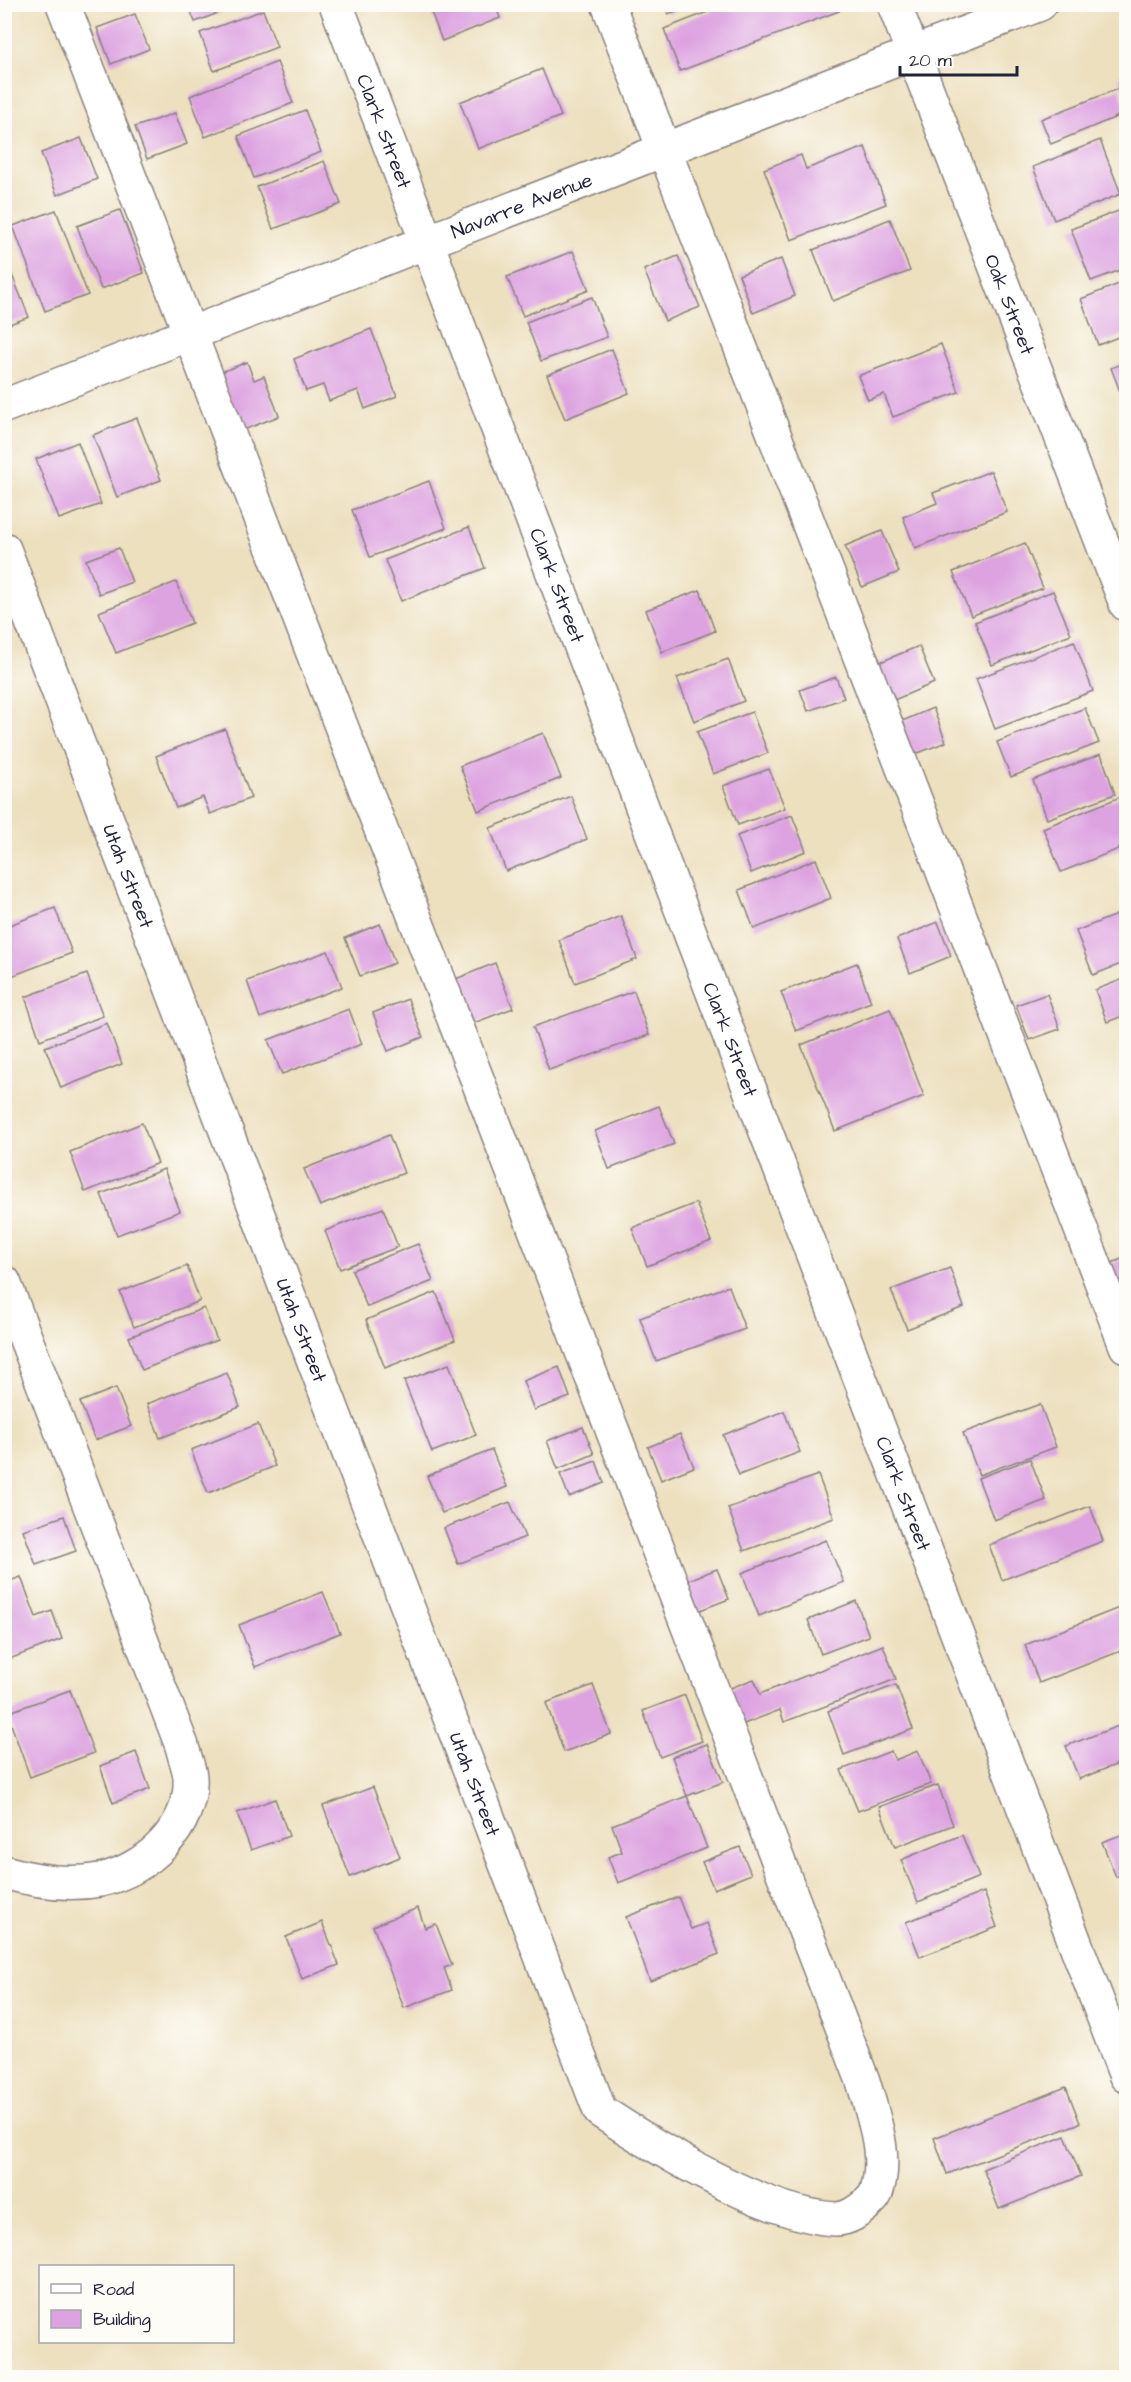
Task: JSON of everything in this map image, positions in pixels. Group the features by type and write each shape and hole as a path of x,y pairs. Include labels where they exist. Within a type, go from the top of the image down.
{"street":[{"path":"63,4 189,335"},
{"name":"Clark Street","path":"336,4 1126,2076"},
{"path":"608,4 663,152 1126,1346"},
{"name":"Oak Street","path":"894,4 1126,604"},
{"name":"Navarre Avenue","path":"4,406 1040,4"},
{"name":"Utah Street","path":"4,549 600,2110 649,2142 705,2173 756,2197 803,2212 838,2219 858,2213 876,2195 881,2169 879,2139 863,2081 189,335"},
{"path":"4,1282 182,1746 190,1776 188,1802 177,1829 157,1850 129,1867 101,1880 68,1883 31,1880 4,1872"}],"building":[{"path":"188,4 239,4 239,5 195,22"},
{"path":"428,4 495,4 500,18 442,41"},
{"path":"664,4 693,4 693,5 668,14"},
{"path":"728,4 836,4 839,11 680,71 664,29"},
{"path":"263,10 277,47 214,71 200,33"},
{"path":"135,14 149,49 111,64 97,28"},
{"path":"277,62 293,103 205,137 190,96"},
{"path":"542,69 561,116 478,149 460,102"},
{"path":"1126,75 1126,97 1119,78"},
{"path":"1120,88 1126,113 1051,144 1041,119"},
{"path":"305,110 321,152 254,178 238,136"},
{"path":"175,113 187,144 147,159 135,127"},
{"path":"81,138 97,179 57,195 41,153"},
{"path":"1100,140 1121,194 1054,220 1033,167"},
{"path":"865,147 886,204 791,240 764,169 801,155 806,169"},
{"path":"324,161 341,204 273,229 257,187"},
{"path":"1126,208 1126,268 1091,281 1071,229"},
{"path":"56,210 88,295 45,311 13,226"},
{"path":"120,210 144,273 101,289 77,226"},
{"path":"890,219 910,271 833,301 813,250"},
{"path":"573,251 589,290 523,316 507,277"},
{"path":"4,255 29,317 4,326"},
{"path":"678,256 700,307 665,321 644,270"},
{"path":"781,259 795,296 753,313 739,275"},
{"path":"1126,281 1126,334 1098,345 1081,299"},
{"path":"592,297 607,337 541,361 526,322"},
{"path":"371,329 397,396 365,409 358,390 329,401 323,385 306,391 294,359"},
{"path":"941,344 959,392 893,417 884,394 868,400 858,376"},
{"path":"612,349 629,393 565,419 547,375"},
{"path":"247,362 254,380 264,376 279,416 241,431 219,373"},
{"path":"1126,362 1126,407 1111,368"},
{"path":"137,418 161,480 117,497 93,435"},
{"path":"78,442 101,504 59,519 36,459"},
{"path":"991,471 1007,512 915,548 903,517 937,503 933,493"},
{"path":"429,481 446,528 370,557 352,510"},
{"path":"469,527 485,568 401,601 385,560"},
{"path":"882,531 899,572 862,587 845,546"},
{"path":"1025,543 1043,588 971,616 953,572"},
{"path":"119,548 132,582 99,594 86,560"},
{"path":"176,582 192,623 116,653 99,612"},
{"path":"700,590 715,631 662,652 646,610"},
{"path":"1053,591 1071,634 992,665 975,622"},
{"path":"1074,641 1093,691 995,729 976,679"},
{"path":"919,646 934,683 894,700 878,663"},
{"path":"728,659 744,701 694,721 677,678"},
{"path":"836,677 844,698 808,711 800,690"},
{"path":"933,708 946,742 913,755 900,722"},
{"path":"1085,708 1099,743 1011,777 997,742"},
{"path":"752,712 768,753 713,774 697,732"},
{"path":"225,729 251,798 210,814 203,797 176,808 156,756"},
{"path":"543,733 561,778 478,811 460,766"},
{"path":"1101,754 1115,794 1047,819 1033,780"},
{"path":"769,769 785,808 738,825 723,786"},
{"path":"1125,795 1126,846 1061,872 1043,828"},
{"path":"571,796 587,839 506,871 490,828"},
{"path":"792,815 806,851 751,873 737,836"},
{"path":"816,859 831,898 754,929 739,890"},
{"path":"55,908 72,953 4,979 4,927"},
{"path":"1126,911 1126,962 1093,975 1076,931"},
{"path":"621,916 637,959 575,983 559,940"},
{"path":"938,922 951,956 910,973 897,939"},
{"path":"380,924 395,963 360,976 345,938"},
{"path":"328,951 342,987 260,1018 247,981"},
{"path":"495,963 513,1008 474,1023 456,979"},
{"path":"857,963 871,1002 796,1031 781,992"},
{"path":"87,974 103,1016 40,1040 25,997"},
{"path":"1126,978 1126,1015 1107,1022 1095,990"},
{"path":"634,991 649,1035 549,1070 533,1027"},
{"path":"1047,994 1060,1029 1029,1040 1016,1005"},
{"path":"408,999 423,1037 388,1051 373,1013"},
{"path":"349,1009 362,1044 282,1074 268,1040"},
{"path":"890,1009 924,1096 835,1131 801,1045"},
{"path":"107,1023 122,1064 61,1088 45,1047"},
{"path":"659,1106 674,1144 609,1169 595,1131"},
{"path":"142,1123 158,1163 85,1192 70,1152"},
{"path":"389,1135 404,1173 320,1206 304,1169"},
{"path":"164,1169 180,1211 117,1235 101,1194"},
{"path":"696,1203 711,1241 647,1266 632,1228"},
{"path":"383,1208 398,1247 340,1269 325,1231"},
{"path":"418,1244 433,1281 367,1307 352,1270"},
{"path":"1126,1257 1126,1307 1110,1264"},
{"path":"187,1266 200,1301 134,1327 120,1292"},
{"path":"950,1268 964,1307 907,1329 891,1290"},
{"path":"729,1286 745,1329 656,1361 640,1318"},
{"path":"436,1292 455,1340 385,1368 366,1320"},
{"path":"204,1308 217,1340 142,1370 129,1337"},
{"path":"449,1364 476,1435 432,1452 404,1381"},
{"path":"559,1367 570,1397 534,1410 523,1381"},
{"path":"227,1373 240,1407 160,1438 147,1404"},
{"path":"116,1388 131,1426 95,1440 80,1402"},
{"path":"1040,1404 1056,1447 979,1475 963,1433"},
{"path":"784,1411 800,1452 739,1475 723,1435"},
{"path":"258,1424 275,1466 208,1493 191,1450"},
{"path":"583,1427 594,1454 558,1469 547,1441"},
{"path":"680,1434 694,1467 661,1480 648,1447"},
{"path":"492,1450 507,1487 442,1513 427,1476"},
{"path":"1030,1459 1046,1500 994,1520 978,1478"},
{"path":"596,1461 604,1483 569,1497 560,1474"},
{"path":"818,1475 834,1518 744,1551 728,1508"},
{"path":"510,1502 525,1537 458,1564 444,1528"},
{"path":"1090,1506 1103,1541 1002,1580 989,1545"},
{"path":"64,1516 76,1551 36,1565 23,1530"},
{"path":"826,1540 844,1582 759,1616 742,1573"},
{"path":"717,1569 729,1599 690,1614 678,1584"},
{"path":"21,1577 36,1617 52,1611 62,1639 4,1661 4,1583"},
{"path":"323,1592 340,1633 255,1667 239,1625"},
{"path":"856,1601 869,1636 821,1654 808,1620"},
{"path":"1124,1606 1126,1649 1039,1683 1025,1645"},
{"path":"883,1645 896,1679 784,1722 780,1710 731,1729 717,1693 754,1679 760,1694"},
{"path":"593,1685 611,1734 564,1752 546,1703"},
{"path":"896,1685 913,1729 844,1755 828,1711"},
{"path":"70,1690 94,1753 30,1777 7,1713"},
{"path":"685,1695 702,1741 660,1757 643,1711"},
{"path":"1126,1723 1126,1761 1079,1779 1066,1746"},
{"path":"707,1744 723,1782 687,1796 672,1757"},
{"path":"891,1751 895,1760 918,1751 931,1784 858,1811 841,1770"},
{"path":"136,1752 150,1789 113,1803 100,1766"},
{"path":"938,1785 953,1825 895,1847 879,1807"},
{"path":"373,1787 400,1857 350,1877 323,1806"},
{"path":"687,1796 707,1848 618,1883 608,1857 622,1852 612,1825"},
{"path":"275,1799 289,1836 251,1850 237,1813"},
{"path":"1126,1833 1126,1873 1116,1877 1102,1842"},
{"path":"962,1835 979,1877 918,1902 901,1860"},
{"path":"740,1847 751,1874 714,1889 702,1862"},
{"path":"984,1892 997,1927 920,1957 906,1922"},
{"path":"678,1897 691,1929 707,1923 719,1954 650,1981 626,1917"},
{"path":"418,1908 425,1928 436,1924 452,1965 444,1968 452,1990 404,2008 373,1926"},
{"path":"322,1922 339,1965 302,1979 286,1937"},
{"path":"1066,2087 1080,2123 947,2174 934,2138"},
{"path":"1065,2136 1081,2176 999,2209 983,2169"}]}
